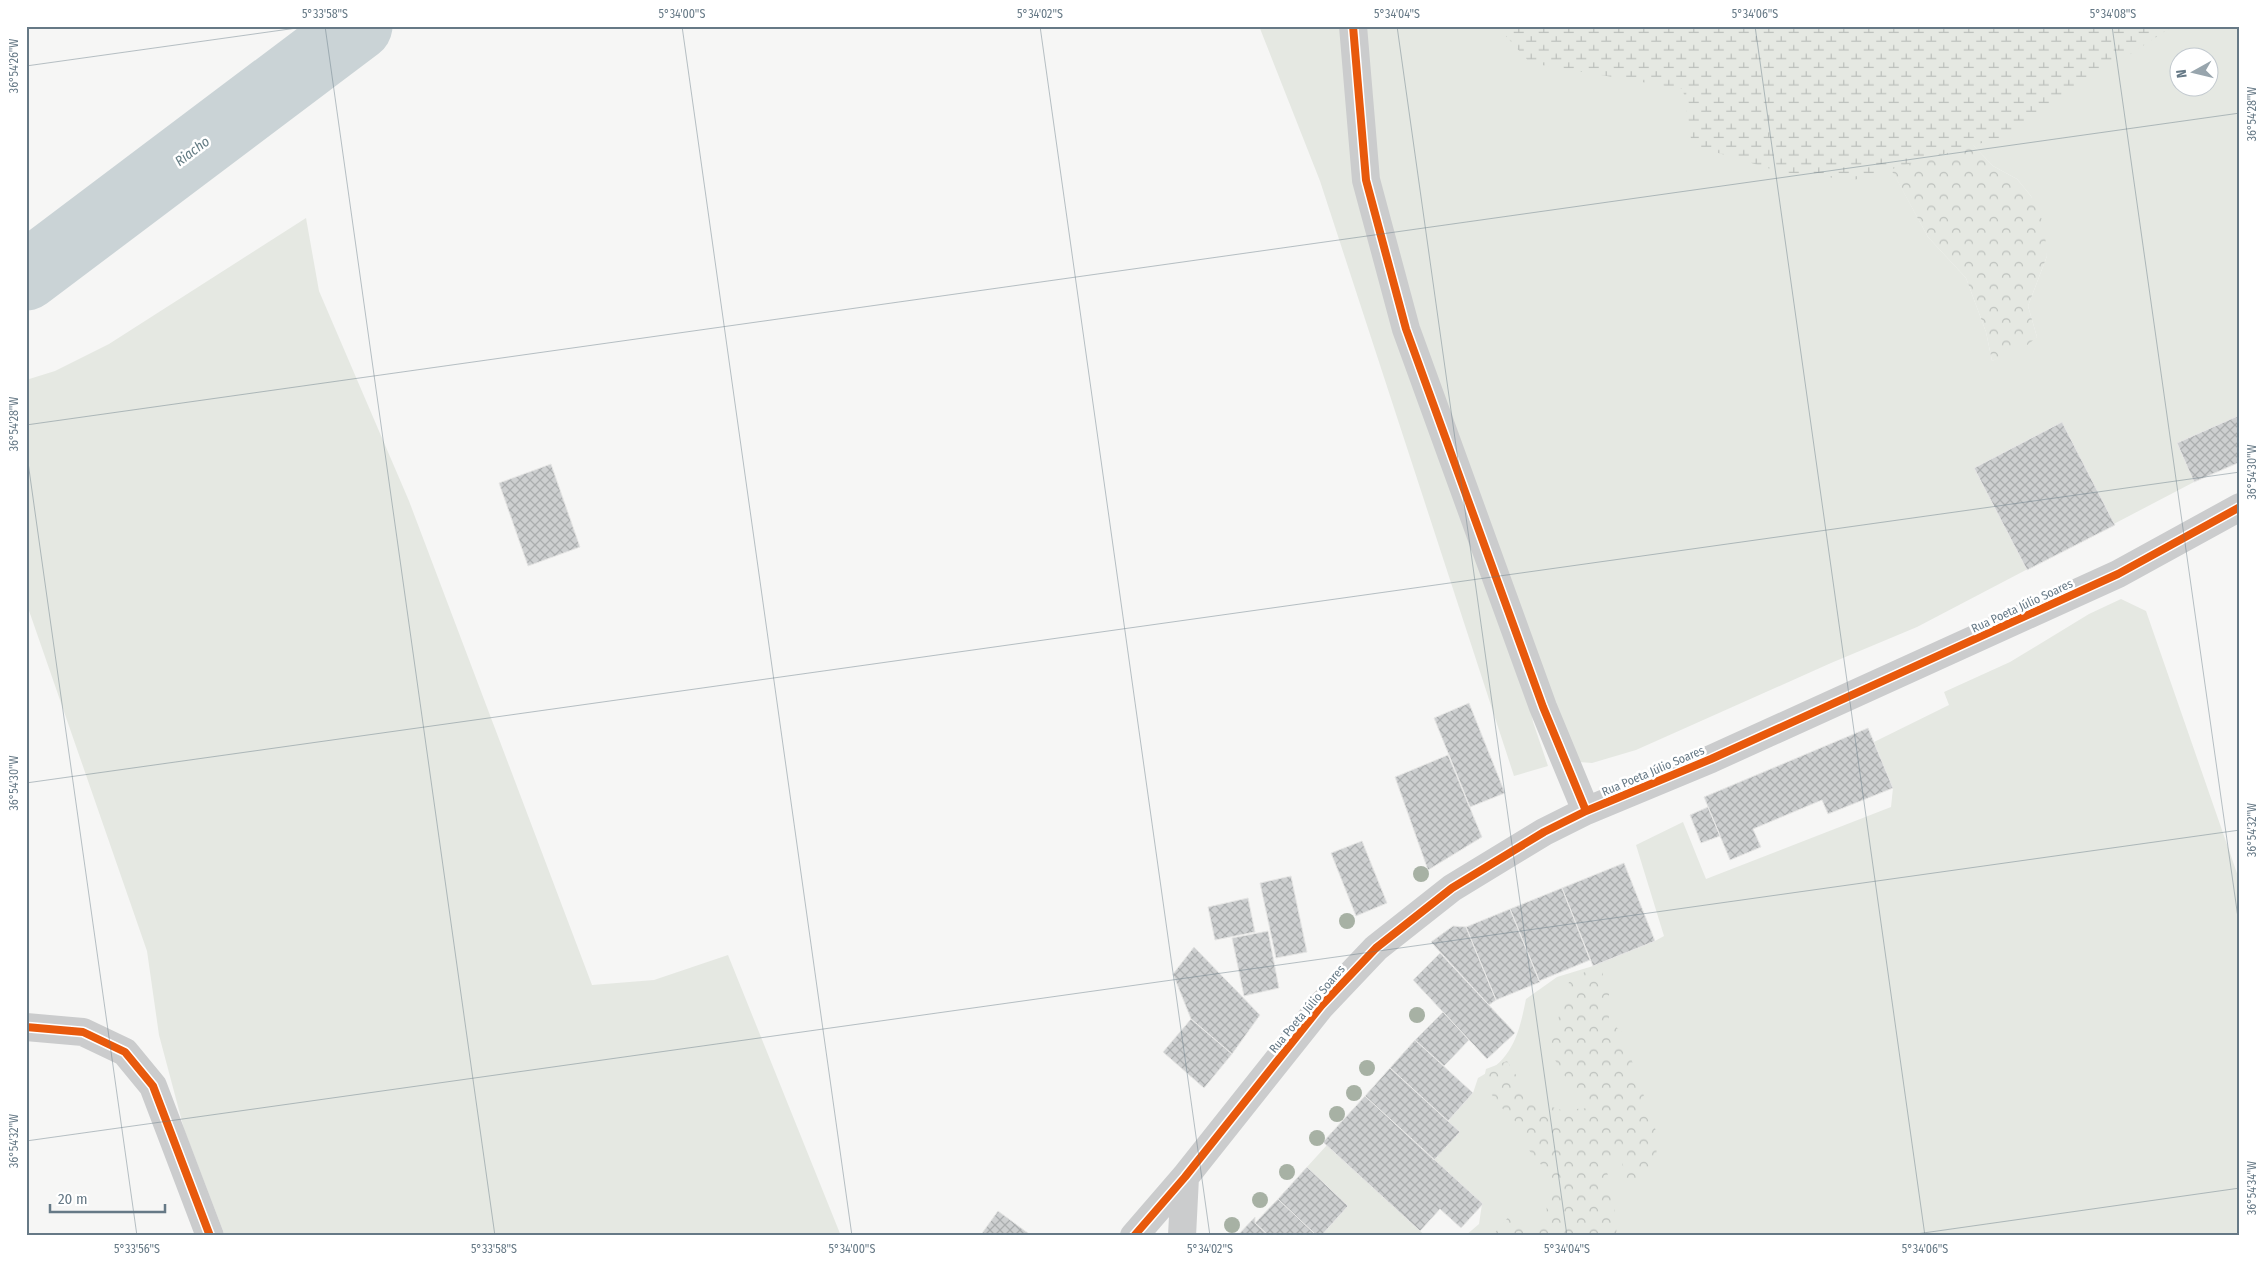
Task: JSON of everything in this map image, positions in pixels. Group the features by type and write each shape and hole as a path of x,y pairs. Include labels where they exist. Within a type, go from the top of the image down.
{"street":[{"path":"1353,26 1366,180 1406,329 1543,707 1586,811"},
{"name":"Rua Poeta Júlio Soares","path":"1145,1231 1185,1177 1313,1017 1376,948 1452,888 1544,832 1586,811 1712,759 2118,574 2240,507"},
{"path":"26,1027 84,1032 125,1052 154,1086 210,1236"},
{"path":"1182,1236 1185,1177"}],"green space":[{"path":"1259,26 1347,26 1359,195 1530,704 1533,722 1548,766 1514,776 1320,181"},
{"path":"1364,26 1814,26 1928,237 1966,278 1986,332 1992,361 2037,337 2028,306 2047,256 2031,196 2017,179 1993,166 1970,142 1937,26 2240,26 2240,415 2177,443 2194,482 1917,627 1831,663 1636,750 1592,763 1579,762 1569,742 1467,470 1399,264 1370,146"},
{"path":"1497,26 2173,26 2006,136 1854,180 1781,172 1692,145 1683,89 1530,63"},
{"path":"1837,83 1971,143 1993,166 2017,179 2031,196 2044,224 2047,256 2028,306 2037,337 2026,346 1992,361 1986,332 1966,278 1928,237 1893,173"},
{"path":"306,218 319,291 409,501 592,985 654,980 728,955 841,1236 225,1236 184,1129 159,1035 147,951 26,602 26,380 55,371 109,344"},
{"path":"2121,599 2146,611 2240,882 2240,1236 1465,1236 1479,1224 1482,1204 1434,1160 1460,1132 1448,1121 1473,1093 1478,1078 1490,1071 1507,1054 1517,1034 1526,999 1557,977 1593,966 1664,936 1636,845 1683,822 1706,879 1891,807 1893,788 1874,742 1949,705 1944,692 2010,662 2089,614"},
{"path":"1599,963 1609,993 1609,1021 1622,1032 1656,1131 1657,1170 1641,1182 1626,1178 1620,1155 1604,1161 1613,1194 1617,1236 1492,1236 1511,1214 1524,1225 1545,1225 1548,1195 1553,1179 1528,1149 1516,1122 1495,1101 1484,1078 1486,1069 1507,1061 1532,1100 1561,1110 1591,1108 1566,1078 1549,1050 1569,982"},
{"path":"1327,1145 1426,1236 1321,1236 1348,1206 1307,1167"}],"building":[{"path":"2240,415 2240,462 2194,482 2177,443"},
{"path":"2062,422 2115,525 2027,570 1974,468"},
{"path":"551,464 580,547 528,566 499,483"},
{"path":"1469,703 1505,793 1470,807 1434,718"},
{"path":"1868,728 1893,788 1828,814 1822,800 1753,829 1761,847 1730,860 1704,797"},
{"path":"1448,755 1482,837 1428,870 1395,777"},
{"path":"1708,807 1720,836 1701,843 1690,815"},
{"path":"1362,841 1387,903 1356,916 1331,853"},
{"path":"1624,863 1655,941 1593,966 1562,888"},
{"path":"1291,876 1307,952 1276,958 1260,883"},
{"path":"1562,888 1590,960 1539,981 1510,909"},
{"path":"1248,898 1255,932 1215,940 1208,907"},
{"path":"1510,909 1540,982 1496,1000 1466,927"},
{"path":"1453,926 1466,927 1496,1000 1489,1005 1431,942"},
{"path":"1268,931 1279,988 1244,996 1232,938"},
{"path":"1194,947 1260,1015 1232,1054 1191,1019 1173,974"},
{"path":"1440,953 1515,1033 1487,1059 1413,980"},
{"path":"1443,1012 1469,1040 1444,1066 1415,1040"},
{"path":"1191,1019 1232,1054 1204,1088 1163,1052"},
{"path":"1415,1040 1473,1093 1448,1121 1390,1068"},
{"path":"1390,1068 1460,1132 1434,1160 1365,1096"},
{"path":"1365,1096 1483,1204 1461,1228 1440,1209 1420,1231 1323,1142"},
{"path":"1307,1167 1348,1206 1321,1236 1317,1236 1278,1199"},
{"path":"1278,1199 1317,1236 1269,1236 1255,1223"},
{"path":"998,1211 1032,1236 980,1236"},
{"path":"1255,1217 1255,1223 1269,1236 1237,1236"}],"waterway":[{"name":"Riacho","path":"26,276 358,26"}],"cycle path":[{"path":"1353,26 1366,180 1406,329 1543,707 1586,811"},
{"path":"1134,1236 1185,1177 1321,1006 1376,948 1452,888 1544,832 1586,811 1711,759 2118,574 2240,507"},
{"path":"26,1027 83,1032 125,1052 153,1086 210,1236"}]}
